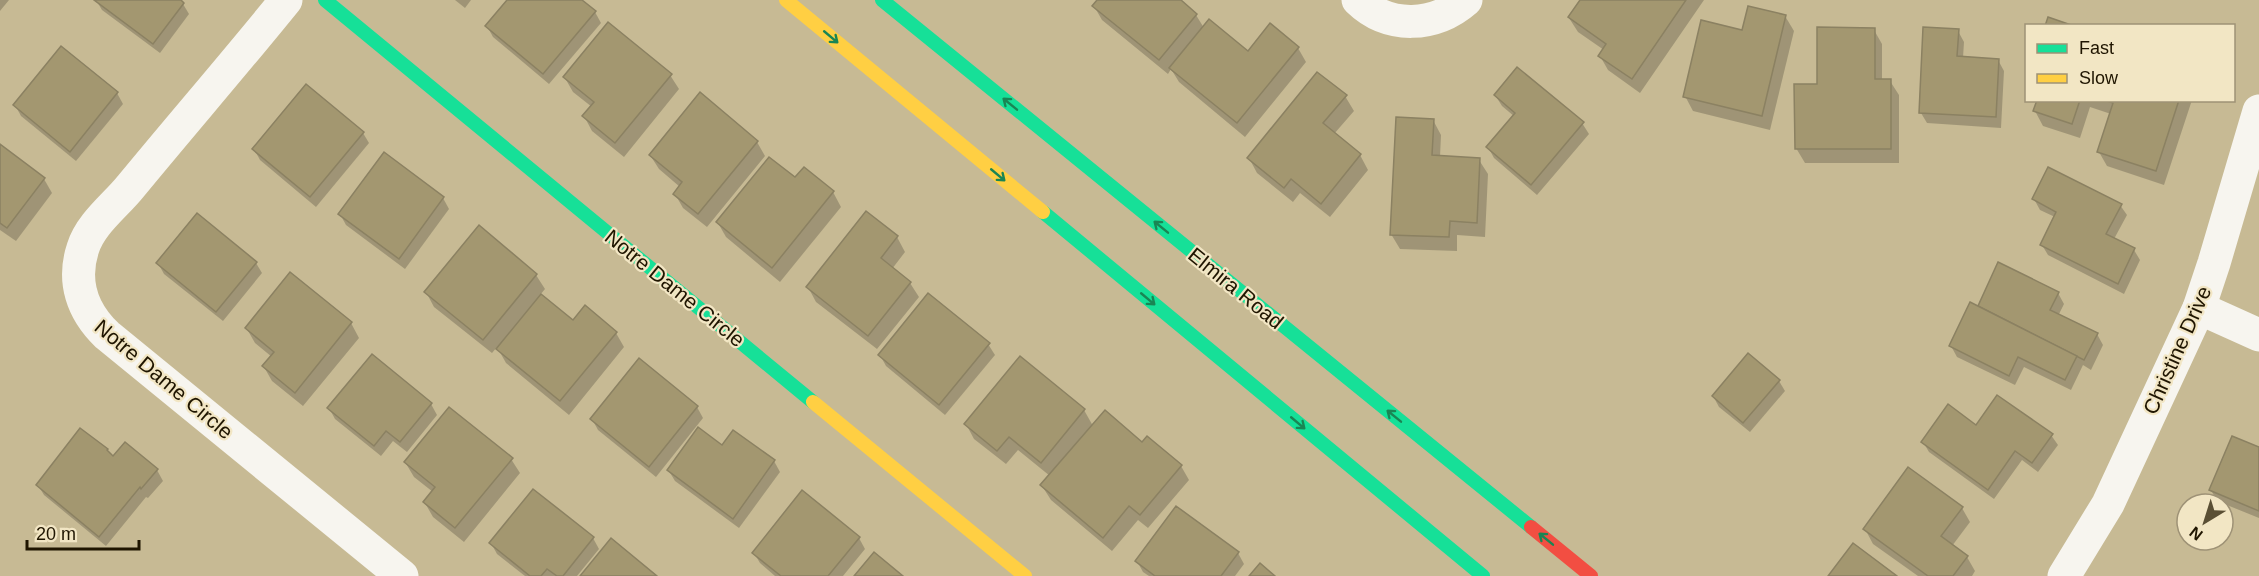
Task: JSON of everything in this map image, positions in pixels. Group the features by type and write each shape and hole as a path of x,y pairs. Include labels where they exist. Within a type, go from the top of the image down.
{"main road":[{"name":"Notre Dame Circle","path":"325,0 1025,576"},
{"path":"786,0 1483,576"},
{"name":"Elmira Road","path":"882,0 1591,576"}],"street":[{"name":"Notre Dame Circle","path":"286,0 92,230 83,248 80,263 80,291 91,317 107,334 402,576"},
{"path":"1358,0 1382,17 1402,22 1437,18 1451,12 1466,0"},
{"name":"Christine Drive","path":"2064,576 2108,504 2199,308 2259,111"},
{"path":"2199,308 2259,335"}],"building":[{"path":"94,0 181,0 184,3 153,44"},
{"path":"507,0 582,0 596,11 543,74 485,26"},
{"path":"1097,0 1181,0 1197,14 1159,60 1092,6"},
{"path":"1580,0 1686,0 1632,79 1598,56 1606,44 1568,17"},
{"path":"1748,6 1786,15 1762,116 1683,97 1701,20 1742,30"},
{"path":"2048,17 2068,24 2046,24"},
{"path":"1209,19 1248,51 1270,23 1299,47 1237,123 1169,68"},
{"path":"608,22 672,74 615,143 582,116 594,102 563,77"},
{"path":"1817,27 1875,28 1875,79 1891,79 1891,149 1795,149 1794,84 1817,84"},
{"path":"1923,27 1959,29 1957,56 1999,59 1996,117 1919,113"},
{"path":"61,46 118,92 70,152 13,105"},
{"path":"1517,67 1584,122 1531,185 1486,147 1515,113 1494,95"},
{"path":"1317,72 1347,95 1323,123 1361,154 1321,204 1291,179 1284,188 1247,158"},
{"path":"306,84 364,132 310,197 252,149"},
{"path":"700,92 758,141 698,214 673,194 682,182 649,155"},
{"path":"2036,102 2079,102 2072,124 2033,111"},
{"path":"2110,102 2178,102 2156,171 2097,152 2113,103"},
{"path":"1396,117 1434,119 1432,155 1480,158 1477,223 1450,221 1449,237 1390,235"},
{"path":"0,144 45,178 7,228 0,223"},
{"path":"384,152 444,197 399,259 338,214"},
{"path":"769,157 795,177 804,167 834,191 772,268 716,222"},
{"path":"2048,167 2122,204 2106,234 2135,248 2118,284 2040,245 2056,212 2032,199"},
{"path":"866,211 898,236 881,258 911,282 868,336 806,287"},
{"path":"197,213 257,262 216,312 156,263"},
{"path":"479,225 537,274 483,340 424,292"},
{"path":"1998,262 2059,292 2050,310 2098,333 2084,360 1978,306"},
{"path":"290,272 352,322 295,393 262,366 274,352 245,328"},
{"path":"928,293 990,343 939,405 878,355"},
{"path":"541,294 573,320 585,305 617,332 560,401 496,349"},
{"path":"1970,302 2077,356 2065,380 2018,357 2009,376 1949,346"},
{"path":"1748,353 1780,380 1743,423 1712,396"},
{"path":"372,354 432,403 400,442 386,431 374,446 327,408"},
{"path":"1020,356 1085,409 1041,463 1009,437 997,451 964,424"},
{"path":"639,358 698,406 649,467 590,419"},
{"path":"1997,395 2053,434 2032,463 2015,451 1988,490 1921,442 1948,404 1976,425"},
{"path":"449,407 513,458 455,528 423,502 435,487 404,462"},
{"path":"1105,410 1142,442 1147,436 1182,465 1140,515 1129,506 1103,538 1040,485"},
{"path":"698,427 722,445 733,430 775,460 733,519 667,470"},
{"path":"80,428 108,449 113,456 125,442 158,469 99,537 36,485"},
{"path":"2232,436 2259,447 2259,511 2235,501 2235,492 2209,490"},
{"path":"1908,467 1963,507 1941,536 1968,556 1953,576 1928,576 1863,529"},
{"path":"533,489 594,537 563,576 557,576 547,569 541,576 530,576 489,543"},
{"path":"802,490 860,537 828,576 781,576 752,553"},
{"path":"1176,506 1239,552 1221,576 1155,576 1135,561"},
{"path":"611,538 657,576 580,576"},
{"path":"1853,543 1897,576 1828,576"},
{"path":"874,552 903,576 854,576"},
{"path":"1260,563 1275,576 1249,576"}],"traffic: fast":[{"path":"325,0 813,402"},
{"path":"882,0 1531,527"},
{"path":"1043,212 1483,576"}],"traffic: slow":[{"path":"786,0 1043,212"},
{"path":"813,402 1025,576"}],"traffic: jam":[{"path":"1531,527 1591,576"}]}
